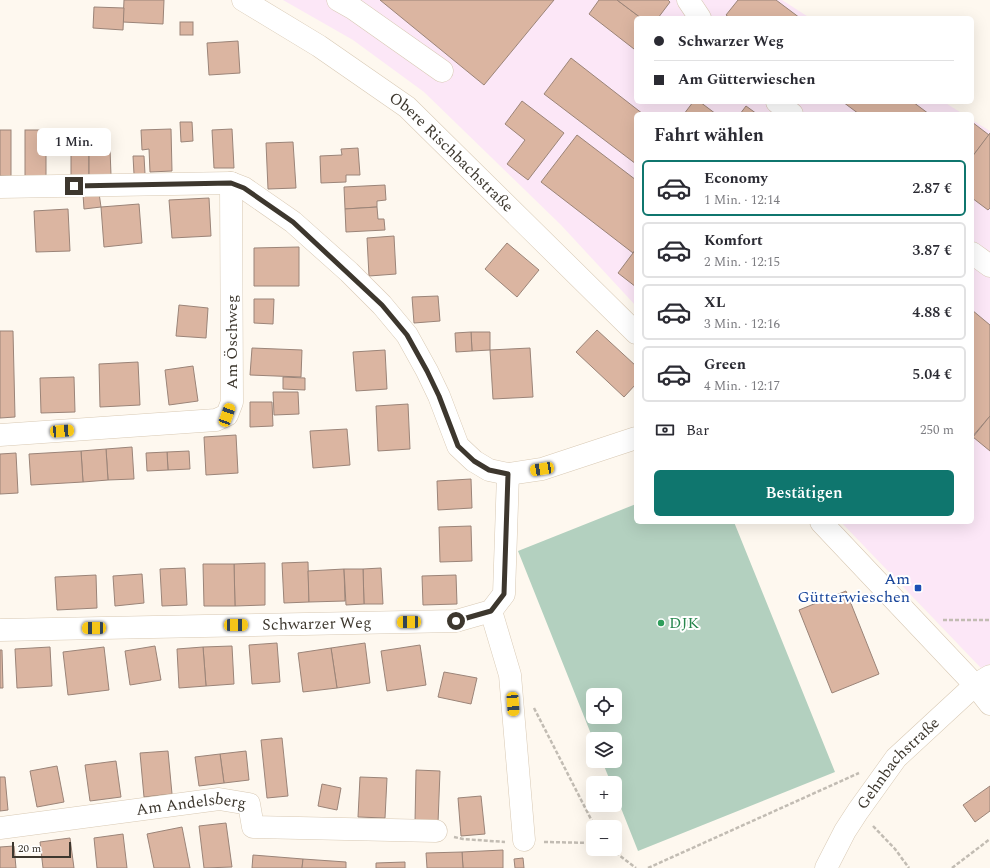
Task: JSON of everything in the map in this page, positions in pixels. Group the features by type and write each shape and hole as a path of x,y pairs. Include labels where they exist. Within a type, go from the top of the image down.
{"street":[{"name":"Obere Rischbachstraße","path":"243,0 319,46 407,108 634,331"},
{"path":"338,0 354,9 442,71"},
{"path":"688,0 699,16"},
{"path":"780,104 790,112"},
{"path":"0,187 231,183 244,188 293,222 382,305 407,335 439,396 458,446 474,461 489,470 508,474 542,469 634,439"},
{"name":"Am Öschweg","path":"0,435 216,420 227,415 232,402 231,183"},
{"path":"974,254 990,266"},
{"path":"508,474 504,594 491,611 510,675 524,840"},
{"path":"823,524 982,680 990,704"},
{"name":"Schwarzer Weg","path":"0,630 456,621 491,611"},
{"name":"Gehnbachstraße","path":"826,868 845,831 896,758 982,680"},
{"name":"Am Andelsberg","path":"0,828 220,799 249,804 253,827 436,831"}],"path":[{"path":"936,621 990,620"},
{"path":"511,688 531,701 591,820"},
{"path":"648,868 865,770"},
{"path":"858,811 895,849 910,868"},
{"path":"436,831 464,839 514,842 524,840 586,843"},
{"path":"952,868 990,839"},
{"path":"620,856 636,868"}],"shaded area":[{"path":"283,0 782,0 807,16 634,16 634,104 947,104 960,112 634,112 634,304 561,225 424,92 353,40"},
{"path":"974,121 990,131 990,664 981,668 843,524 974,524"}],"green space":[{"name":"DJK","path":"634,505 634,524 735,524 835,772 638,851 622,811 622,776 608,776 605,768 622,768 622,732 590,732 587,724 622,724 622,688 586,688 586,721 518,551"}],"building":[{"path":"124,0 164,0 163,24 123,22"},
{"path":"380,0 554,0 484,85"},
{"path":"599,0 617,0 638,16 634,16 634,49 589,14"},
{"path":"617,0 668,0 670,2 660,16 638,16"},
{"path":"738,0 776,0 797,16 727,16 726,15"},
{"path":"94,7 124,8 123,30 93,28"},
{"path":"180,22 193,22 193,35 180,35"},
{"path":"238,41 240,73 209,75 207,43"},
{"path":"571,58 640,112 634,112 634,162 544,94"},
{"path":"522,101 564,133 528,180 507,164 525,140 505,124"},
{"path":"692,104 703,104 713,112 686,112"},
{"path":"846,104 916,104 926,112 856,112"},
{"path":"746,106 754,112 742,112"},
{"path":"180,122 192,122 193,141 181,142"},
{"path":"974,124 989,135 974,154"},
{"path":"171,129 172,171 150,172 149,149 142,150 141,130"},
{"path":"232,129 234,168 214,168 212,130"},
{"path":"0,130 11,130 11,176 0,176"},
{"path":"25,130 46,130 46,176 25,176"},
{"path":"89,131 89,176 71,176 71,132"},
{"path":"59,132 71,132 71,153 59,153"},
{"path":"990,133 990,208 988,210 974,200 974,154"},
{"path":"577,135 634,178 633,253 541,182"},
{"path":"293,142 296,188 268,189 266,143"},
{"path":"358,148 360,175 346,175 346,182 321,183 320,156 342,155 341,149"},
{"path":"89,149 110,149 111,175 89,176"},
{"path":"133,156 144,156 145,174 134,174"},
{"path":"385,185 386,200 377,201 377,207 345,209 344,187"},
{"path":"99,193 101,207 84,209 83,194"},
{"path":"209,198 211,236 172,238 169,200"},
{"path":"139,204 142,243 104,247 101,207"},
{"path":"377,207 378,219 384,219 385,230 346,232 345,209"},
{"path":"68,209 70,251 36,252 34,211"},
{"path":"394,236 396,274 369,276 367,238"},
{"path":"507,243 539,270 517,297 485,269"},
{"path":"299,247 299,286 254,286 254,248"},
{"path":"634,252 634,285 618,273"},
{"path":"438,296 440,321 414,323 412,297"},
{"path":"254,299 274,299 273,324 254,323"},
{"path":"179,305 208,308 206,338 176,336"},
{"path":"974,312 990,325 990,416 974,435"},
{"path":"597,330 634,364 634,386 624,397 576,352"},
{"path":"0,331 13,331 15,417 0,418"},
{"path":"471,332 490,332 490,350 472,351"},
{"path":"471,332 472,351 456,352 455,333"},
{"path":"252,348 302,350 301,377 250,375"},
{"path":"530,348 533,397 493,399 490,350"},
{"path":"385,350 387,389 356,391 353,352"},
{"path":"138,362 140,405 100,407 99,364"},
{"path":"193,366 198,401 169,405 165,370"},
{"path":"74,377 75,412 41,413 40,378"},
{"path":"283,377 305,378 305,390 283,389"},
{"path":"273,392 298,392 299,414 274,415"},
{"path":"250,402 272,402 273,426 250,427"},
{"path":"408,404 410,449 378,451 376,406"},
{"path":"990,416 990,451 974,438 974,436"},
{"path":"347,429 350,465 313,468 310,431"},
{"path":"236,435 238,473 206,475 204,437"},
{"path":"132,447 134,479 108,480 106,449"},
{"path":"106,449 108,480 83,482 81,451"},
{"path":"81,451 83,482 31,485 29,454"},
{"path":"189,451 190,469 168,470 167,452"},
{"path":"167,452 168,470 147,471 146,453"},
{"path":"16,453 18,493 0,494 0,454"},
{"path":"471,479 472,508 438,510 437,481"},
{"path":"471,526 472,561 440,562 439,527"},
{"path":"308,562 309,602 284,603 282,563"},
{"path":"265,563 265,605 235,606 234,564"},
{"path":"203,564 234,564 235,606 204,606"},
{"path":"185,568 187,605 162,606 160,569"},
{"path":"381,568 383,604 364,604 363,569"},
{"path":"344,569 345,601 309,602 308,571"},
{"path":"344,569 363,569 364,604 346,605"},
{"path":"142,574 144,603 115,606 113,576"},
{"path":"96,575 97,608 57,610 55,577"},
{"path":"456,575 457,604 423,605 422,576"},
{"path":"846,591 879,674 832,693 799,610"},
{"path":"277,643 280,682 252,684 249,645"},
{"path":"365,643 370,683 337,688 331,648"},
{"path":"420,645 426,685 387,691 381,651"},
{"path":"155,646 161,680 130,685 125,651"},
{"path":"232,646 234,684 206,686 203,647"},
{"path":"50,647 52,686 17,688 15,649"},
{"path":"104,647 109,690 68,695 63,652"},
{"path":"203,647 206,686 179,688 177,649"},
{"path":"331,648 337,688 303,692 298,653"},
{"path":"0,650 2,650 3,688 0,688"},
{"path":"444,672 477,678 471,704 438,697"},
{"path":"282,738 288,796 267,798 261,740"},
{"path":"168,751 172,794 144,797 140,753"},
{"path":"246,751 249,780 224,783 220,754"},
{"path":"220,754 224,783 199,786 195,757"},
{"path":"116,761 121,797 90,801 85,765"},
{"path":"57,766 64,802 37,807 30,771"},
{"path":"416,770 440,771 438,823 415,822"},
{"path":"0,777 5,777 8,810 0,811"},
{"path":"360,777 387,778 385,818 358,817"},
{"path":"322,784 341,788 337,810 318,806"},
{"path":"990,786 990,811 975,822 963,805"},
{"path":"481,796 485,834 461,836 458,798"},
{"path":"226,823 232,867 204,868 199,826"},
{"path":"182,827 190,868 154,868 147,834"},
{"path":"123,834 127,868 97,868 94,838"},
{"path":"70,838 74,868 43,868 40,842"},
{"path":"14,846 16,868 0,868 0,847"},
{"path":"503,850 503,868 463,868 462,852"},
{"path":"462,852 463,868 427,868 426,853"},
{"path":"253,855 303,859 302,868 252,868"},
{"path":"523,858 524,868 515,868 514,859"},
{"path":"303,859 346,862 346,868 302,868"},
{"path":"405,862 405,868 376,868 376,863"}],"place":[{"name":"Am Gütterwieschen","path":"918,588"},
{"name":"DJK","path":"661,623"}],"route":[{"path":"74,186 231,183 244,188 293,222 349,272 382,305 407,335 427,371 439,396 458,446 474,461 489,470 508,474 504,594 491,611 456,621"}]}
